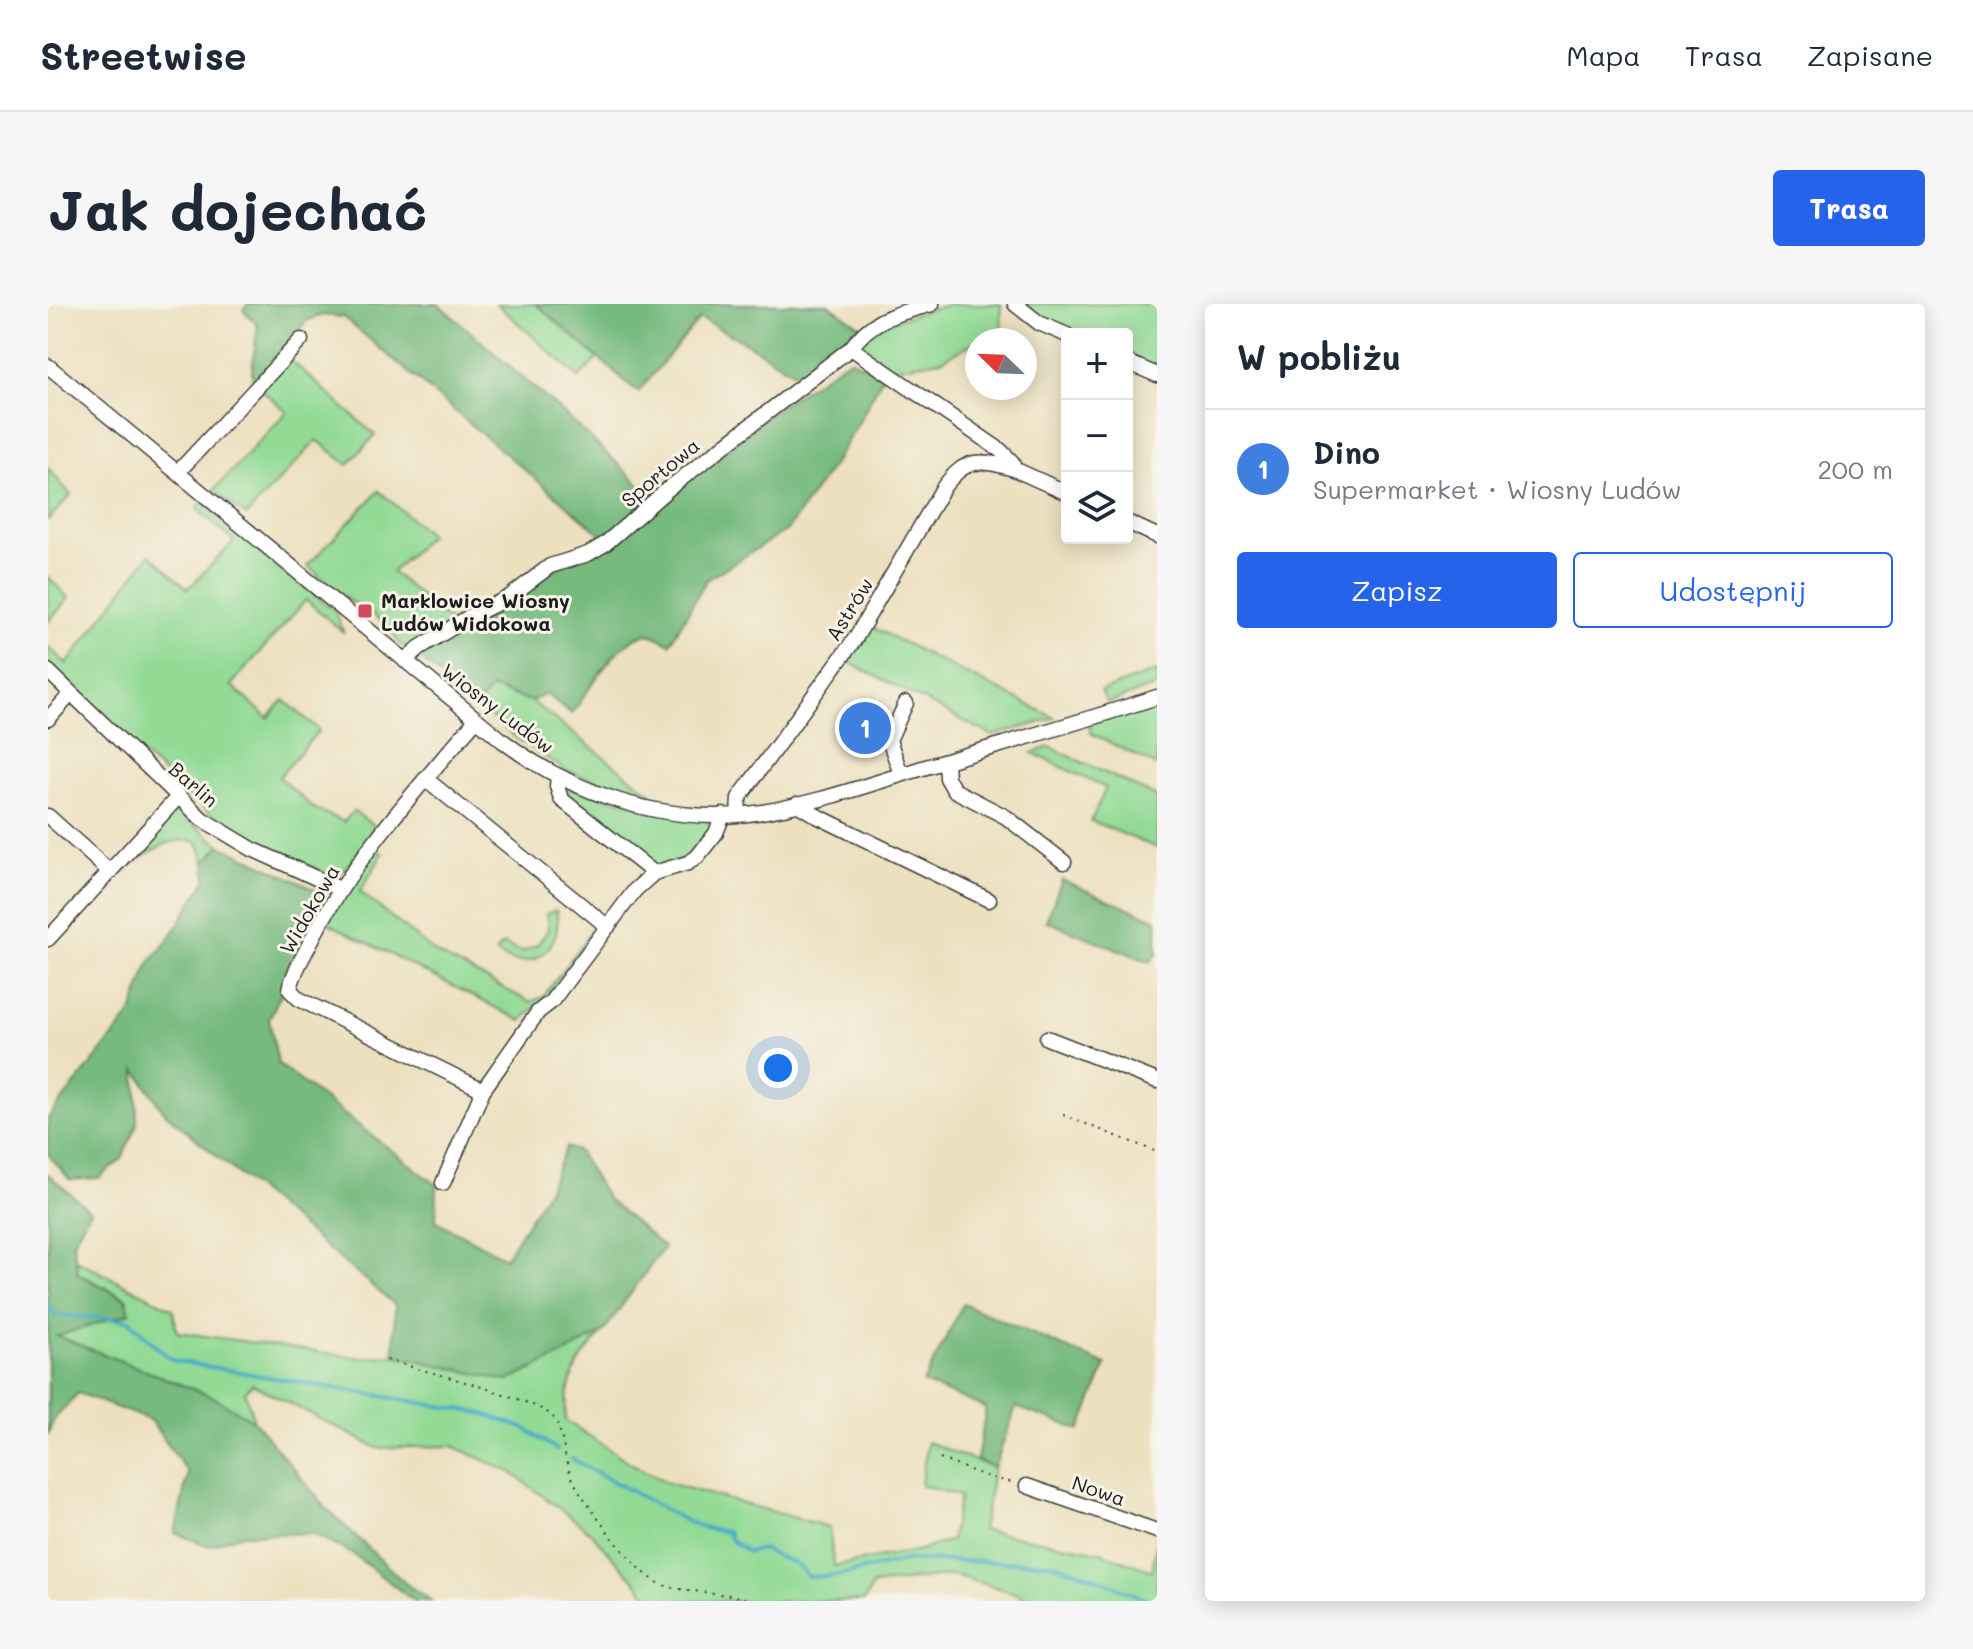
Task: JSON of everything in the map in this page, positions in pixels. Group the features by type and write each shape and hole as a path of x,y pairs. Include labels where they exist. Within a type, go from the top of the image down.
{"street":[{"name":"Sportowa","path":"405,661 419,648 469,617 508,598 550,566 588,554 605,544 668,489 851,348 862,332 882,318 932,304"},
{"path":"1015,304 1039,323 1061,332"},
{"path":"178,472 301,340"},
{"name":"Astrów","path":"851,348 1000,450 1012,462 1014,469"},
{"path":"1133,365 1157,375"},
{"name":"Wiosny Ludów","path":"48,366 476,720 525,757 558,776 605,795 677,813 731,815 797,804 1157,697"},
{"name":"Astrów","path":"731,815 739,798 855,639 955,471 969,463 984,462 1014,469 1061,490"},
{"path":"1133,525 1157,536"},
{"name":"Barlin","path":"48,671 177,798 227,836 289,868 340,889"},
{"path":"48,719 71,694"},
{"path":"901,774 889,740 906,703"},
{"name":"Widokowa","path":"476,720 377,837 340,889 323,917 290,990 293,996 483,1090"},
{"path":"946,761 947,778 954,790 1006,817 1064,862"},
{"path":"558,776 561,799 654,873"},
{"path":"426,779 608,927"},
{"path":"48,939 177,798"},
{"path":"797,804 989,900"},
{"path":"443,1183 483,1090 538,1012 551,1002 635,890 654,873 688,863 697,857 731,815"},
{"path":"48,816 110,872"},
{"path":"1047,1038 1157,1081"},
{"name":"Nowa","path":"1027,1486 1157,1531"}],"path":[{"path":"1063,1115 1157,1152"},
{"path":"387,1360 506,1395 544,1410 554,1418 559,1428 566,1465 578,1489 643,1572 661,1584 753,1601"},
{"path":"940,1459 988,1477 1027,1486"}],"green space":[{"path":"248,304 438,304 570,419 654,498 607,539 343,317 322,315 306,321 280,358 253,385 258,326 243,310"},
{"path":"497,304 536,304 598,358 579,378"},
{"path":"536,304 828,304 860,326 845,346 805,380 700,318 638,392"},
{"path":"950,304 1001,304 1002,328 965,328 965,347 941,360 886,369 860,348 861,341 885,323"},
{"path":"1021,304 1157,304 1157,370 1133,359 1133,328 1063,328"},
{"path":"288,358 375,435 348,465 317,440 246,516 214,490 287,412 260,388"},
{"path":"850,359 883,376 833,465 787,530 706,580 670,644 652,635 629,642 607,664 572,714 546,694 531,701 491,688 477,706 418,657 553,570 632,526 769,413"},
{"path":"48,468 71,495 48,520"},
{"path":"379,491 430,535 392,572 452,623 409,651 391,630 361,605 351,602 307,566"},
{"path":"202,502 335,611 344,633 306,600 231,685 268,718 284,700 319,730 279,777 313,808 344,822 353,811 378,828 341,874 325,873 235,830 208,812 48,672 48,647 67,664 150,554 188,589 234,541 197,509"},
{"path":"48,577 69,598 48,622"},
{"path":"870,626 1055,718 993,736 846,661"},
{"path":"1157,671 1157,686 1107,703 1101,691"},
{"path":"491,688 531,701 651,793 650,797 567,771 519,740 477,706"},
{"path":"1157,705 1157,766 1092,734 1089,727 1098,720"},
{"path":"1050,747 1157,797 1157,848 1091,821 1106,788 1032,753"},
{"path":"571,789 712,822 714,826 686,860 655,868 566,797 566,792"},
{"path":"174,809 220,845 205,862 199,844 186,840 172,842 142,857 91,900"},
{"path":"220,845 325,894 269,1019 278,1064 437,1185 436,1221 505,1258 549,1188 566,1147 578,1151 608,1200 664,1247 603,1332 508,1381 394,1355 395,1305 164,1112 136,1070 137,1124 122,1159 99,1178 70,1180 48,1154 48,1118 132,1013 148,965 169,939 206,880 205,862"},
{"path":"376,851 383,853 360,892 437,954 530,1002 543,997 596,925 602,929 550,997 522,1021 328,923"},
{"path":"1062,880 1157,920 1157,954 1150,962 1046,921"},
{"path":"556,910 555,936 541,955 520,962 496,952 503,944 522,952 537,945 548,930 546,914"},
{"path":"48,1174 90,1211 73,1242 78,1274 126,1299 130,1313 57,1336 213,1397 254,1421 326,1508 406,1584 432,1601 414,1601 354,1555 314,1534 242,1534 209,1546 175,1533 188,1473 150,1420 78,1393 54,1419 48,1435"},
{"path":"76,1260 173,1309 177,1332 362,1358 394,1355 508,1381 603,1332 575,1371 568,1393 565,1420 632,1464 668,1483 829,1527 834,1566 920,1550 951,1540 960,1496 921,1485 927,1442 994,1468 982,1530 1100,1552 1152,1571 1157,1535 1157,1601 1031,1601 1015,1593 954,1575 873,1585 864,1601 657,1601 588,1530 511,1472 453,1446 377,1448 252,1384 245,1392 254,1421 213,1397 55,1336 129,1313 126,1298 78,1274"},
{"path":"963,1304 1106,1365 1080,1430 1016,1407 994,1468 977,1460 986,1408 923,1383"}],"waterway":[{"path":"48,1306 55,1315 129,1320 175,1361 481,1413 526,1429 557,1450"},
{"path":"572,1459 684,1520 703,1528 727,1532 731,1540 748,1552 763,1549 792,1562 808,1577 839,1575 909,1560 1052,1563 1150,1601"}],"place":[{"name":"Marklowice Wiosny Ludów Widokowa","path":"365,611"},
{"name":"Dino","path":"865,728"}]}
